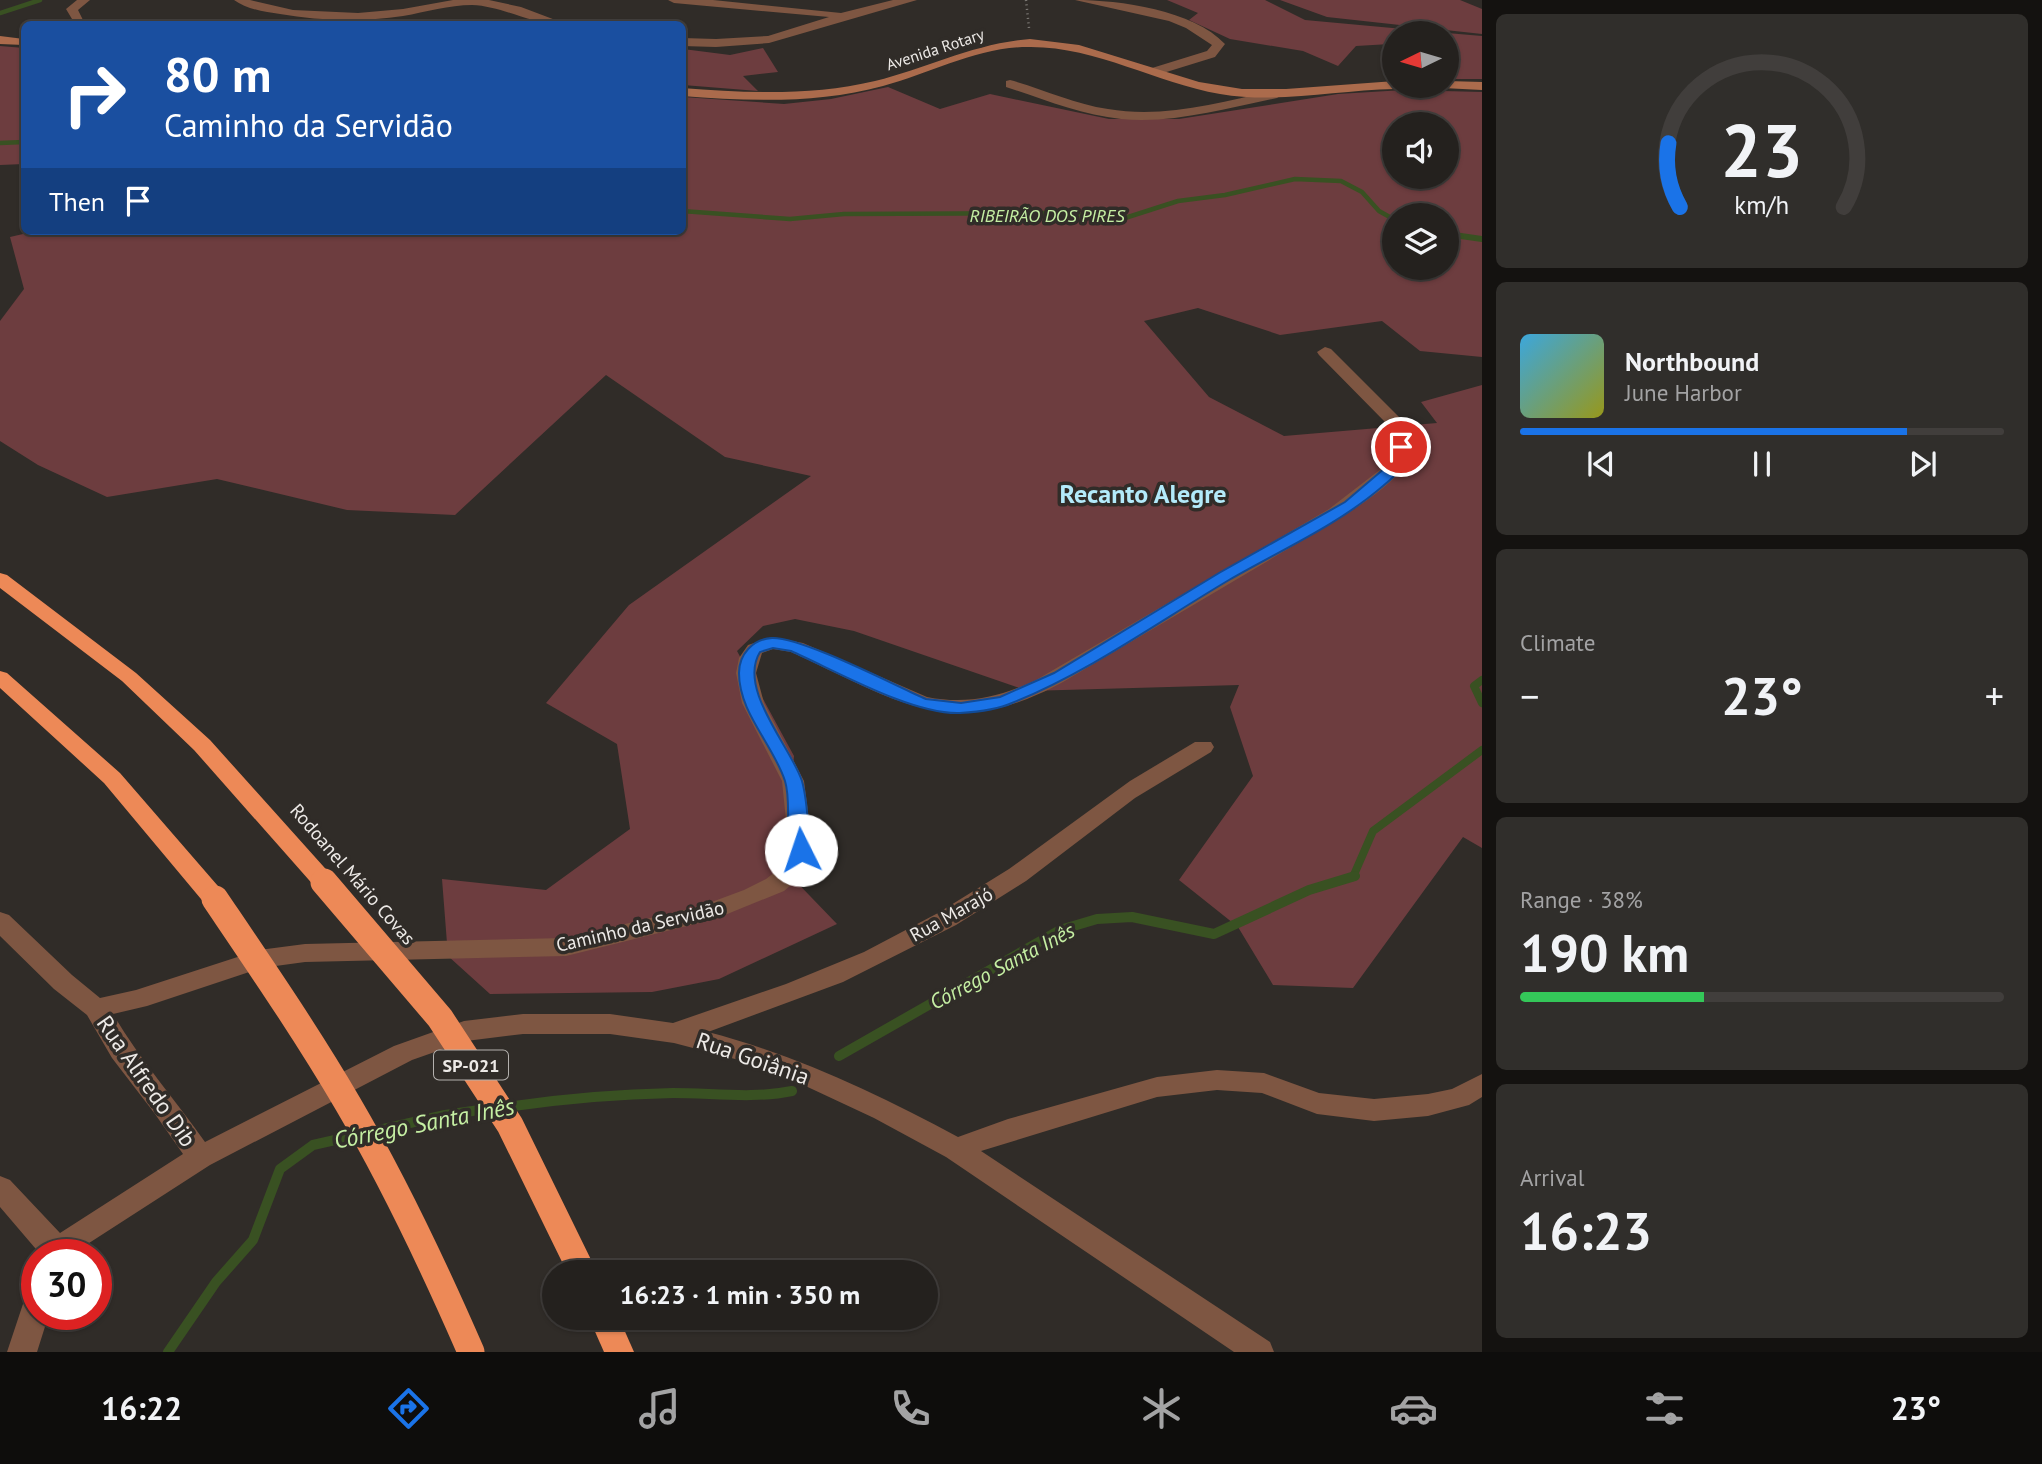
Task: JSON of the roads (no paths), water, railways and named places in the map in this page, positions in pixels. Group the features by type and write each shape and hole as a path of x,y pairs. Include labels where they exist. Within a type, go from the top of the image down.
{"highway":[{"name":"Rodoanel Mário Covas","path":"0,579 47,612 139,686 202,745 440,1017 510,1125 576,1260"},
{"path":"0,677 112,778 215,898 328,1070 384,1168 435,1268 471,1352"}],"street":[{"path":"78,21 72,9 84,0"},
{"path":"240,0 284,11 360,17 473,2 509,8 550,21"},
{"path":"674,0 848,14"},
{"path":"686,42 740,43 769,39 848,14 911,0"},
{"path":"1081,0 1154,14 1208,34 1219,44 1211,54 1156,71"},
{"path":"0,40 21,42"},
{"name":"Avenida Rotary","path":"686,92 744,96 838,92 880,84 975,50 1001,44 1030,43 1084,49 1221,90 1277,94 1382,85"},
{"path":"1010,84 1098,111 1131,115 1176,113 1277,94"},
{"path":"1460,85 1482,86"},
{"name":"Caminho da Servidão","path":"96,1008 138,999 259,960 305,953 566,947 706,914 753,897 775,885 795,869 801,850 793,781 753,703 746,673 749,658 755,649 772,643 796,648 921,703 940,707 989,705 1026,693 1060,676 1350,505 1399,463 1400,433 1392,419 1325,352"},
{"name":"Rua Marajó","path":"674,1033 738,1014 789,994 938,923 984,898 1074,835 1116,800 1203,747"},
{"name":"Rua Alfredo Dib","path":"0,921 63,982 96,1008 121,1051 165,1106 200,1157"},
{"name":"Rua Goiânia","path":"75,1239 123,1204 200,1157 402,1052 464,1031 523,1024 610,1024 674,1033 739,1050 791,1068 884,1110 956,1149 1259,1352"},
{"path":"956,1149 1008,1130 1157,1087 1217,1080 1264,1083 1317,1103 1374,1111 1459,1098 1482,1084"},
{"path":"0,1188 45,1239"},
{"path":"22,1352 29,1330"}],"waterway":[{"path":"0,13 40,0"},
{"name":"RIBEIRÃO DOS PIRES","path":"0,143 21,142"},
{"name":"RIBEIRÃO DOS PIRES","path":"686,211 790,219 844,214 1047,213 1125,218 1178,201 1225,195 1295,179 1341,181 1362,192 1382,213"},
{"name":"RIBEIRÃO DOS PIRES","path":"1459,236 1482,239"},
{"name":"Córrego Santa Inês","path":"1482,680 1474,686 1482,703"},
{"name":"Córrego Santa Inês","path":"1353,877 1373,831 1482,750"},
{"name":"Córrego Santa Inês","path":"839,1056 1060,930 1097,919 1132,917 1214,934 1309,890 1353,877"},
{"name":"Córrego Santa Inês","path":"506,1107 631,1094 748,1095 792,1091"},
{"name":"Córrego Santa Inês","path":"168,1352 216,1282 253,1240 280,1169 313,1145 445,1115 493,1108"}],"district":[{"name":"Recanto Alegre","path":"1143,493"}]}
